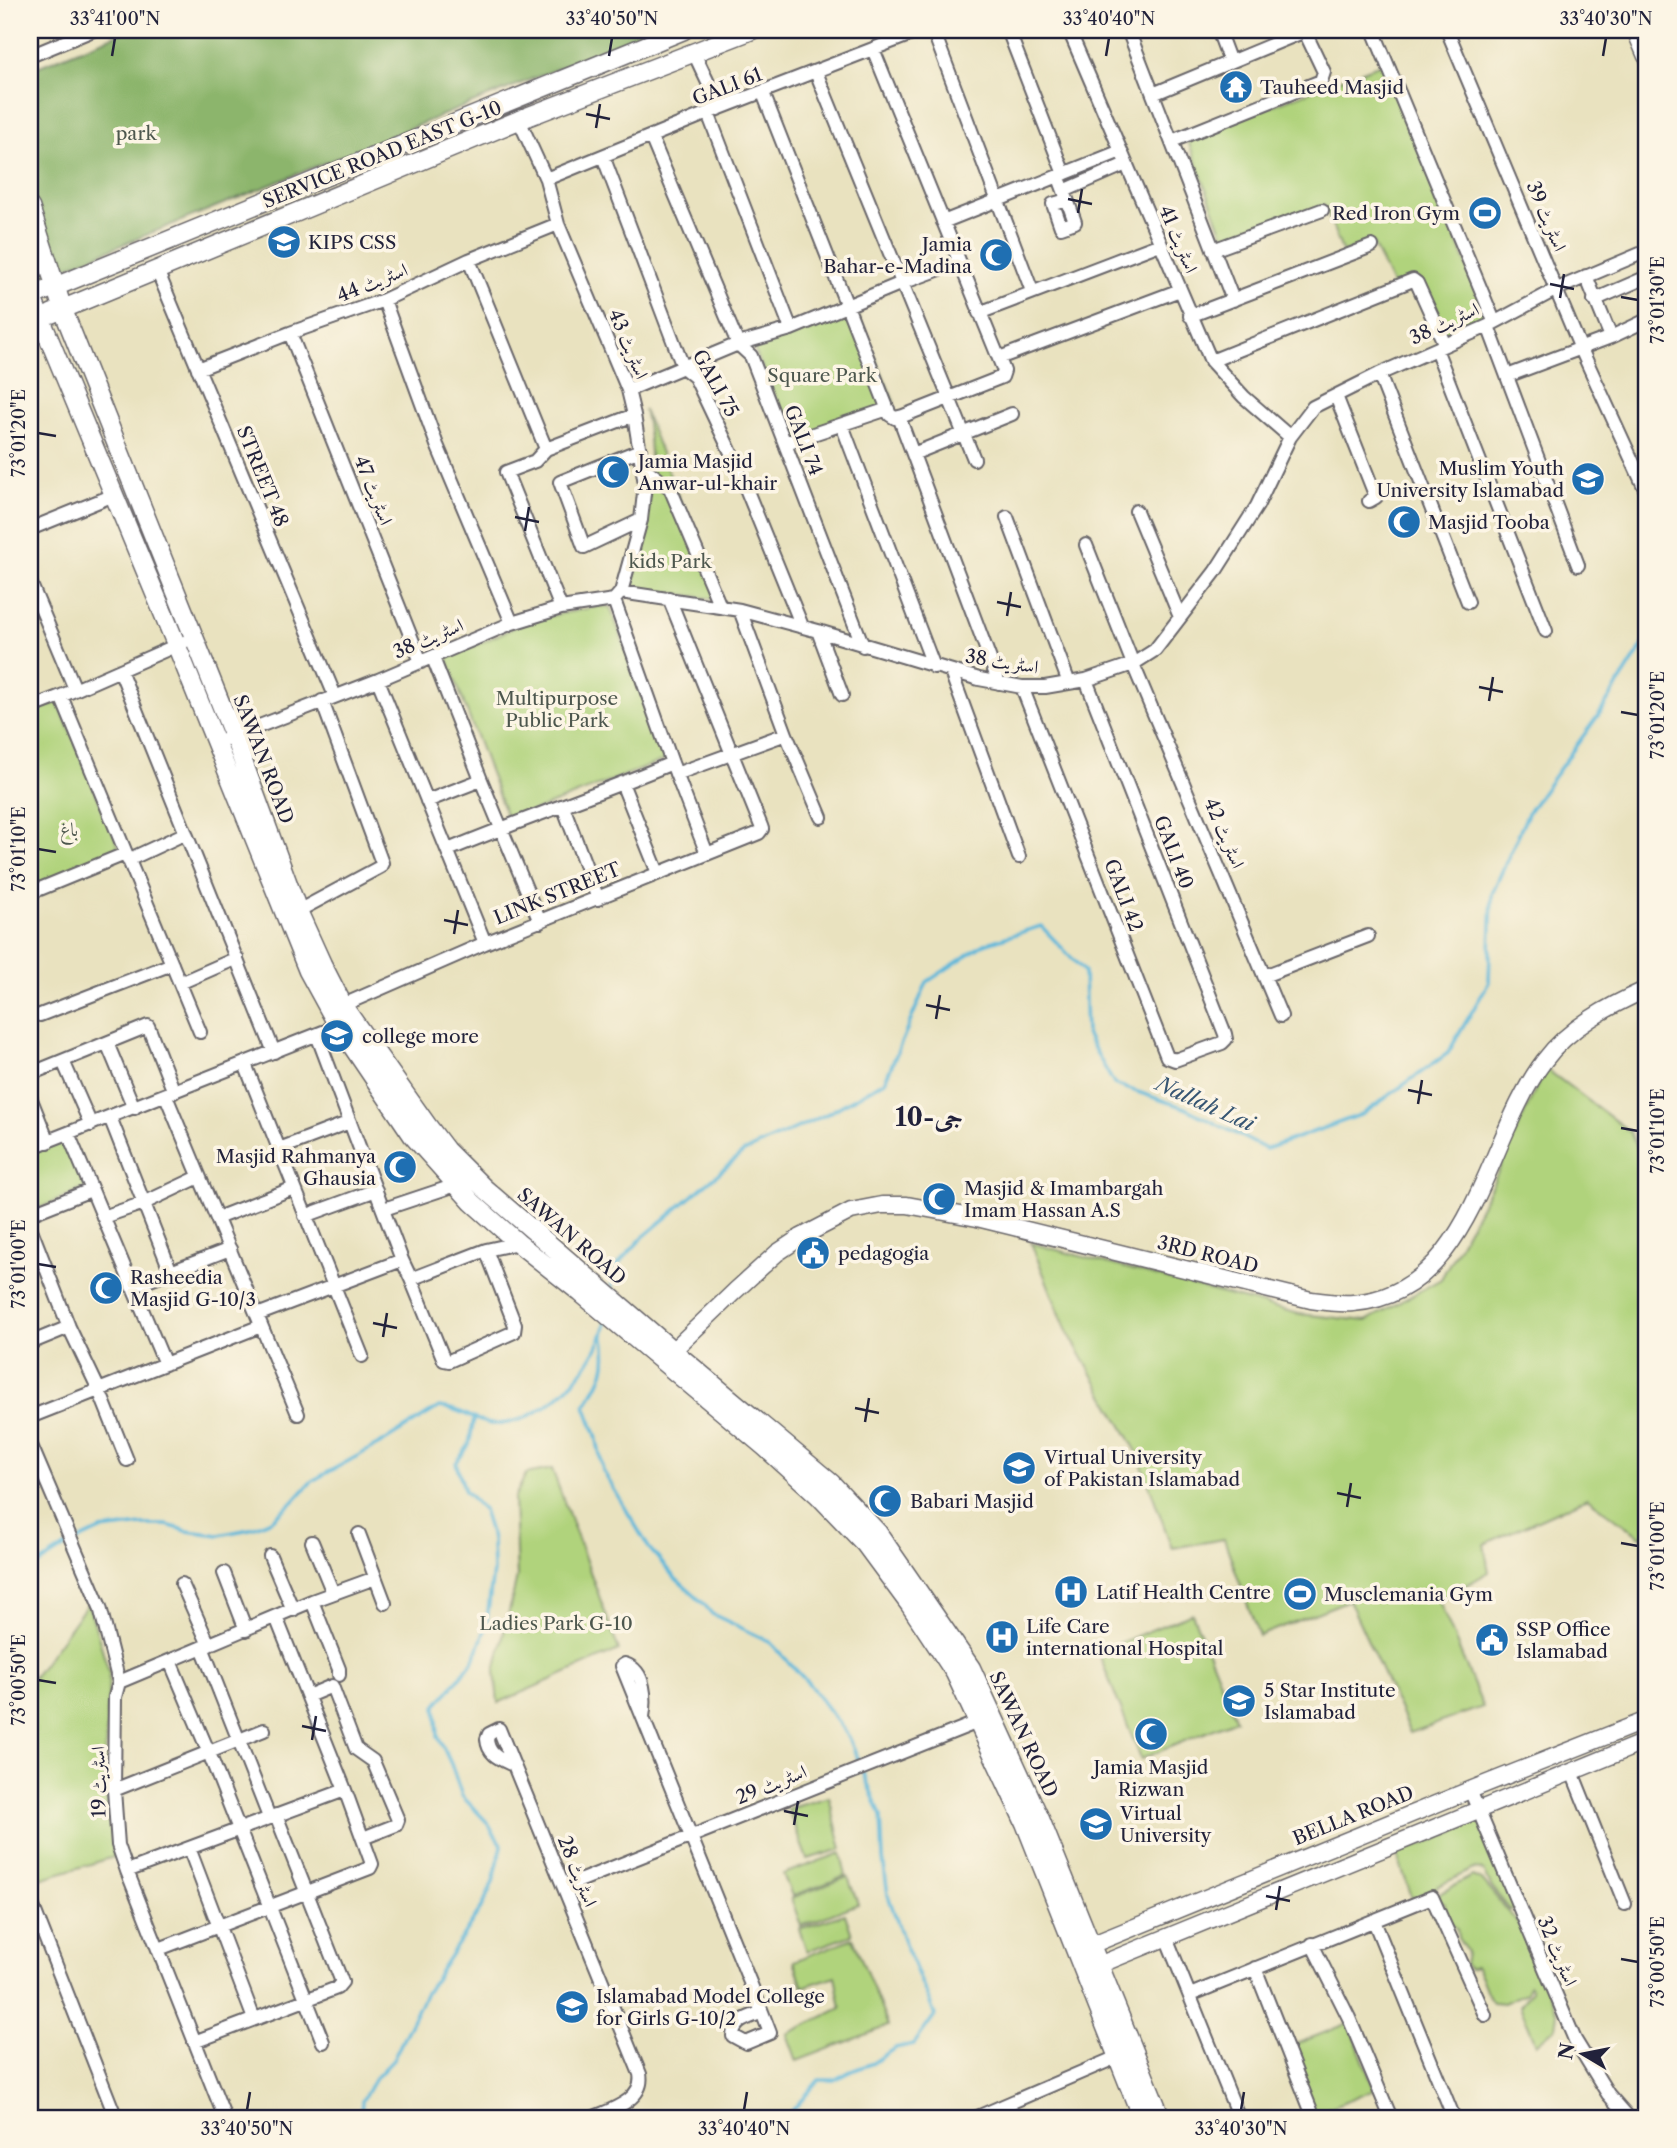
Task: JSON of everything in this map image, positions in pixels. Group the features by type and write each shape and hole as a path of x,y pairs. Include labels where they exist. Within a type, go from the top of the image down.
{"main road":[{"name":"SERVICE ROAD EAST G-10","path":"30,295 684,30"},
{"name":"SERVICE ROAD EAST G-10","path":"35,320 519,120 752,30"},
{"path":"1636,30 1647,56"},
{"name":"SAWAN ROAD","path":"30,207 63,310 234,737 298,911 340,1015 413,1136 456,1185 518,1243 562,1267"},
{"name":"SAWAN ROAD","path":"30,295 35,320 114,495 308,971 446,1150 562,1267 667,1356 818,1494 865,1544 910,1605 986,1719 1024,1823 1161,2118"},
{"name":"SAWAN ROAD","path":"1091,1968 1117,2057 1142,2118"}],"street":[{"path":"30,56 93,30"},
{"name":"GALI 61","path":"546,179 873,49 889,36 922,30"},
{"path":"933,30 1032,291"},
{"path":"1008,30 1061,175 1065,195 1123,157"},
{"name":"اسٹریٹ 41","path":"1069,30 1211,361 1244,397 1290,438"},
{"path":"1128,30 1233,300"},
{"path":"1218,30 1230,62"},
{"path":"1153,94 1304,30 1324,72 1321,81 1171,142"},
{"path":"1373,30 1491,323 1507,376 1578,565"},
{"name":"اسٹریٹ 39","path":"1447,30 1581,349 1647,493"},
{"path":"785,440 792,441 842,425 949,399 1004,374 873,49"},
{"path":"694,53 791,329"},
{"path":"816,72 974,459"},
{"path":"763,93 847,305 913,454 999,683"},
{"name":"اسٹریٹ 43","path":"519,120 546,179 558,224 628,390 634,415 645,484 640,520 617,596"},
{"name":"GALI 74","path":"652,137 738,344 751,356 863,646"},
{"name":"GALI 75","path":"603,156 684,368 695,377 734,460 802,626"},
{"path":"943,222 1061,175 1123,157"},
{"path":"1213,250 1322,210"},
{"name":"اسٹریٹ 44","path":"198,369 384,300 469,260 558,224"},
{"path":"979,313 1160,244"},
{"path":"1190,316 1372,246"},
{"name":"اسٹریٹ 38","path":"216,743 378,680 512,623 561,608 617,596 669,598 740,610 802,626 951,672 1022,687 1045,687 1086,680 1133,664 1155,650 1215,572 1257,506 1290,438 1313,407 1557,289 1647,251"},
{"path":"469,260 546,449"},
{"path":"628,390 738,344 791,329 959,262"},
{"name":"STREET 48","path":"157,270 329,699 383,863 298,911"},
{"path":"1586,276 1611,337"},
{"path":"1594,300 1647,277"},
{"path":"1211,361 1413,280 1418,283 1546,631"},
{"path":"999,358 1180,289"},
{"path":"384,300 437,445 512,623"},
{"path":"1507,376 1581,349 1647,320"},
{"name":"اسٹریٹ 47","path":"290,333 540,922"},
{"path":"1379,374 1468,602"},
{"path":"1336,396 1376,497 1369,501"},
{"path":"913,454 1012,414"},
{"path":"561,608 506,472 535,461 546,449 634,415"},
{"path":"842,425 934,667"},
{"path":"640,450 561,481 560,484 584,547 640,520"},
{"path":"643,467 670,488 720,606"},
{"path":"30,529 114,495"},
{"path":"1136,511 1180,617"},
{"path":"1007,517 1069,683"},
{"name":"اسٹریٹ 42","path":"1086,545 1281,1016"},
{"path":"30,582 75,689"},
{"path":"617,596 674,768 707,854"},
{"path":"669,598 733,754"},
{"path":"740,610 786,734 821,817"},
{"path":"818,631 842,695"},
{"path":"30,708 176,644 194,639"},
{"path":"120,670 274,1052"},
{"path":"951,672 1019,857"},
{"path":"378,680 485,943"},
{"name":"GALI 40","path":"1086,680 1226,1039"},
{"name":"GALI 42","path":"1022,687 1167,1058 1175,1060 1226,1039"},
{"path":"61,696 200,1032"},
{"path":"448,850 622,783 733,754 786,734"},
{"name":"LINK STREET","path":"30,1148 317,1035 328,1030 350,1002 485,943 758,833 762,829 733,754"},
{"path":"427,801 481,780"},
{"path":"622,783 658,873"},
{"path":"563,806 598,899"},
{"path":"30,893 186,833"},
{"path":"1264,976 1368,936"},
{"path":"180,983 237,958"},
{"path":"40,1015 172,964"},
{"name":"3RD ROAD","path":"667,1356 760,1268 801,1237 850,1211 882,1205 907,1205 977,1217 1311,1300 1353,1303 1397,1292 1418,1280 1438,1262 1451,1242 1467,1216 1528,1084 1545,1058 1565,1038 1593,1017 1647,989"},
{"path":"30,1074 148,1026 200,1177 298,1413"},
{"path":"317,1035 402,1260 442,1358 449,1361 514,1332 515,1325 486,1250"},
{"path":"107,1043 134,1108"},
{"path":"63,1061 92,1125"},
{"path":"245,1064 362,1356"},
{"path":"30,1097 48,1142"},
{"path":"110,1117 171,1272"},
{"path":"279,1149 350,1122"},
{"path":"68,1133 165,1364"},
{"path":"103,1217 144,1203 200,1177"},
{"path":"384,1209 456,1185"},
{"path":"217,1218 294,1188"},
{"path":"30,1214 91,1190"},
{"path":"305,1216 376,1190"},
{"path":"30,1227 35,1251 99,1390 127,1461"},
{"path":"411,1279 486,1250 518,1243"},
{"path":"132,1287 230,1249"},
{"path":"30,1418 165,1364 333,1287 402,1260"},
{"path":"30,1343 69,1327"},
{"name":"اسٹریٹ 19","path":"30,1443 100,1607 119,1682 115,1697 114,1790 118,1844 225,2118"},
{"path":"359,1534 385,1603"},
{"path":"312,1542 333,1594"},
{"path":"270,1556 293,1610"},
{"path":"224,1573 246,1630"},
{"path":"119,1682 312,1601 375,1578"},
{"path":"182,1584 239,1740 307,1891 342,1982 337,1987 194,2042"},
{"path":"312,1601 339,1675"},
{"path":"159,1949 370,1868 372,1864 334,1760 276,1617"},
{"path":"170,1661 323,2042"},
{"path":"308,1696 332,1686 356,1749 373,1761 398,1820 396,1825 363,1838"},
{"path":"643,1717 762,2012"},
{"name":"اسٹریٹ 29","path":"564,1887 986,1719"},
{"name":"BELLA ROAD","path":"1083,1948 1647,1720"},
{"name":"اسٹریٹ 28","path":"513,1765 499,1759 489,1749 486,1741 489,1734 499,1729 642,2081 632,2098 593,2118"},
{"path":"1624,1729 1632,1748"},
{"path":"114,1790 264,1730"},
{"path":"1091,1968 1647,1741"},
{"path":"334,1760 356,1749"},
{"path":"1572,1772 1625,1904"},
{"path":"127,1871 345,1790"},
{"name":"اسٹریٹ 32","path":"1470,1790 1575,2040 1622,2116"},
{"path":"189,1848 254,2019"},
{"path":"1258,1877 1265,1896"},
{"path":"1190,1995 1432,1897 1485,2015"},
{"path":"30,1899 116,2118"},
{"path":"1374,1921 1454,2118"},
{"path":"1166,1937 1239,2118"},
{"path":"1312,1944 1349,2018 1391,2118"},
{"path":"1255,1968 1314,2118"},
{"path":"975,2118 1117,2057"}],"green space":[{"name":"park","path":"128,30 653,30 30,282 30,70"},
{"path":"1386,62 1486,313 1443,340 1415,280 1394,289 1372,242 1343,253 1324,205 1226,242 1187,138"},
{"name":"Square Park","path":"854,306 894,402 795,442 753,347"},
{"name":"kids Park","path":"644,410 719,600 667,592 631,594 645,525 650,479"},
{"name":"Multipurpose Public Park","path":"601,606 610,607 667,759 508,821 447,658 515,627 549,616"},
{"name":"باغ","path":"58,702 121,852 30,887 30,713"},
{"path":"1545,1068 1630,1132 1647,1175 1647,1534 1641,1537 1587,1498 1484,1544 1489,1572 1439,1601 1483,1707 1410,1733 1349,1600 1259,1636 1224,1539 1172,1548 1137,1452 1066,1329 1031,1243 1299,1314 1366,1321 1441,1279 1493,1183"},
{"path":"67,1136 86,1188 30,1212 30,1150"},
{"name":"Ladies Park G-10","path":"552,1469 619,1650 498,1703 495,1671 517,1577 514,1499 526,1474"},
{"path":"88,1603 109,1672 104,1778 114,1857 30,1882 30,1682"},
{"path":"1192,1613 1236,1720 1141,1759 1098,1652"},
{"path":"829,1797 842,1849 807,1859 788,1809"},
{"path":"1480,1820 1516,1908 1510,1910 1492,1888 1485,1873 1473,1869 1438,1886 1430,1895 1413,1901 1396,1852 1425,1844"},
{"path":"841,1853 846,1876 792,1896 783,1874"},
{"path":"1472,1876 1482,1880 1523,1929 1558,2014 1556,2027 1536,2044 1520,2006 1531,1987 1529,1985 1526,1993 1504,2003 1493,2002 1478,1970 1475,1967 1469,1969 1465,1964 1467,1952 1458,1938 1457,1929 1448,1920 1445,1904 1437,1895"},
{"path":"848,1877 858,1904 801,1926 791,1898"},
{"path":"845,1914 852,1935 807,1951 799,1929"},
{"path":"853,1938 888,2026 797,2061 787,2034 841,2008 835,1976 803,1987 794,1961"},
{"path":"1349,2023 1374,2089 1315,2114 1288,2047"}],"waterway":[{"name":"Nallah Lai","path":"611,1290 615,1268 642,1238 744,1152 825,1115 885,1081 927,982 984,944 1041,926 1084,971 1086,1034 1114,1084 1185,1108 1266,1149 1363,1114 1448,1053 1489,982 1492,894 1529,811 1602,710 1647,639"},
{"path":"75,1542 100,1530 143,1525 167,1525 187,1531 219,1535 250,1529 273,1519 312,1481 439,1407 455,1410 491,1424 529,1416 547,1405 579,1375 601,1340 606,1322"},
{"path":"603,1333 605,1364 596,1388 585,1406 596,1435 603,1471 649,1548 675,1578 712,1614 769,1641 809,1684 849,1737 860,1765"},
{"path":"361,2118 362,2101 374,2080 393,2060 424,1996 482,1907 493,1882 502,1846 486,1821 462,1796 438,1736 436,1706 474,1660 486,1627 493,1571 492,1539 483,1510 465,1491 456,1463 469,1445 474,1418"},
{"path":"30,1570 68,1545"},
{"path":"786,2118 819,2080 834,2080 873,2063 895,2048 914,2044 935,2015 888,1895 881,1816 863,1772"}],"place":[{"name":"Tauheed Masjid","path":"1236,87"},
{"name":"Red Iron Gym","path":"1485,213"},
{"name":"KIPS CSS","path":"284,242"},
{"name":"Jamia Bahar-e-Madina","path":"996,255"},
{"name":"Jamia Masjid Anwar-ul-khair","path":"613,472"},
{"name":"Muslim Youth University Islamabad","path":"1588,479"},
{"name":"Masjid Tooba","path":"1404,522"},
{"name":"college more","path":"337,1036"},
{"name":"Masjid Rahmanya Ghausia","path":"400,1167"},
{"name":"Masjid & Imambargah Imam Hassan A.S","path":"939,1199"},
{"name":"pedagogia","path":"813,1253"},
{"name":"Rasheedia Masjid G-10/3","path":"106,1288"},
{"name":"Virtual University of Pakistan Islamabad","path":"1019,1468"},
{"name":"Babari Masjid","path":"885,1501"},
{"name":"Latif Health Centre","path":"1071,1592"},
{"name":"Musclemania Gym","path":"1300,1594"},
{"name":"Life Care international Hospital","path":"1002,1637"},
{"name":"SSP Office Islamabad","path":"1492,1640"},
{"name":"5 Star Institute Islamabad","path":"1239,1701"},
{"name":"Jamia Masjid Rizwan","path":"1151,1734"},
{"name":"Virtual University","path":"1096,1824"},
{"name":"Islamabad Model College for Girls G-10/2","path":"572,2007"}],"district":[{"name":"جی-10","path":"929,1117"}]}
